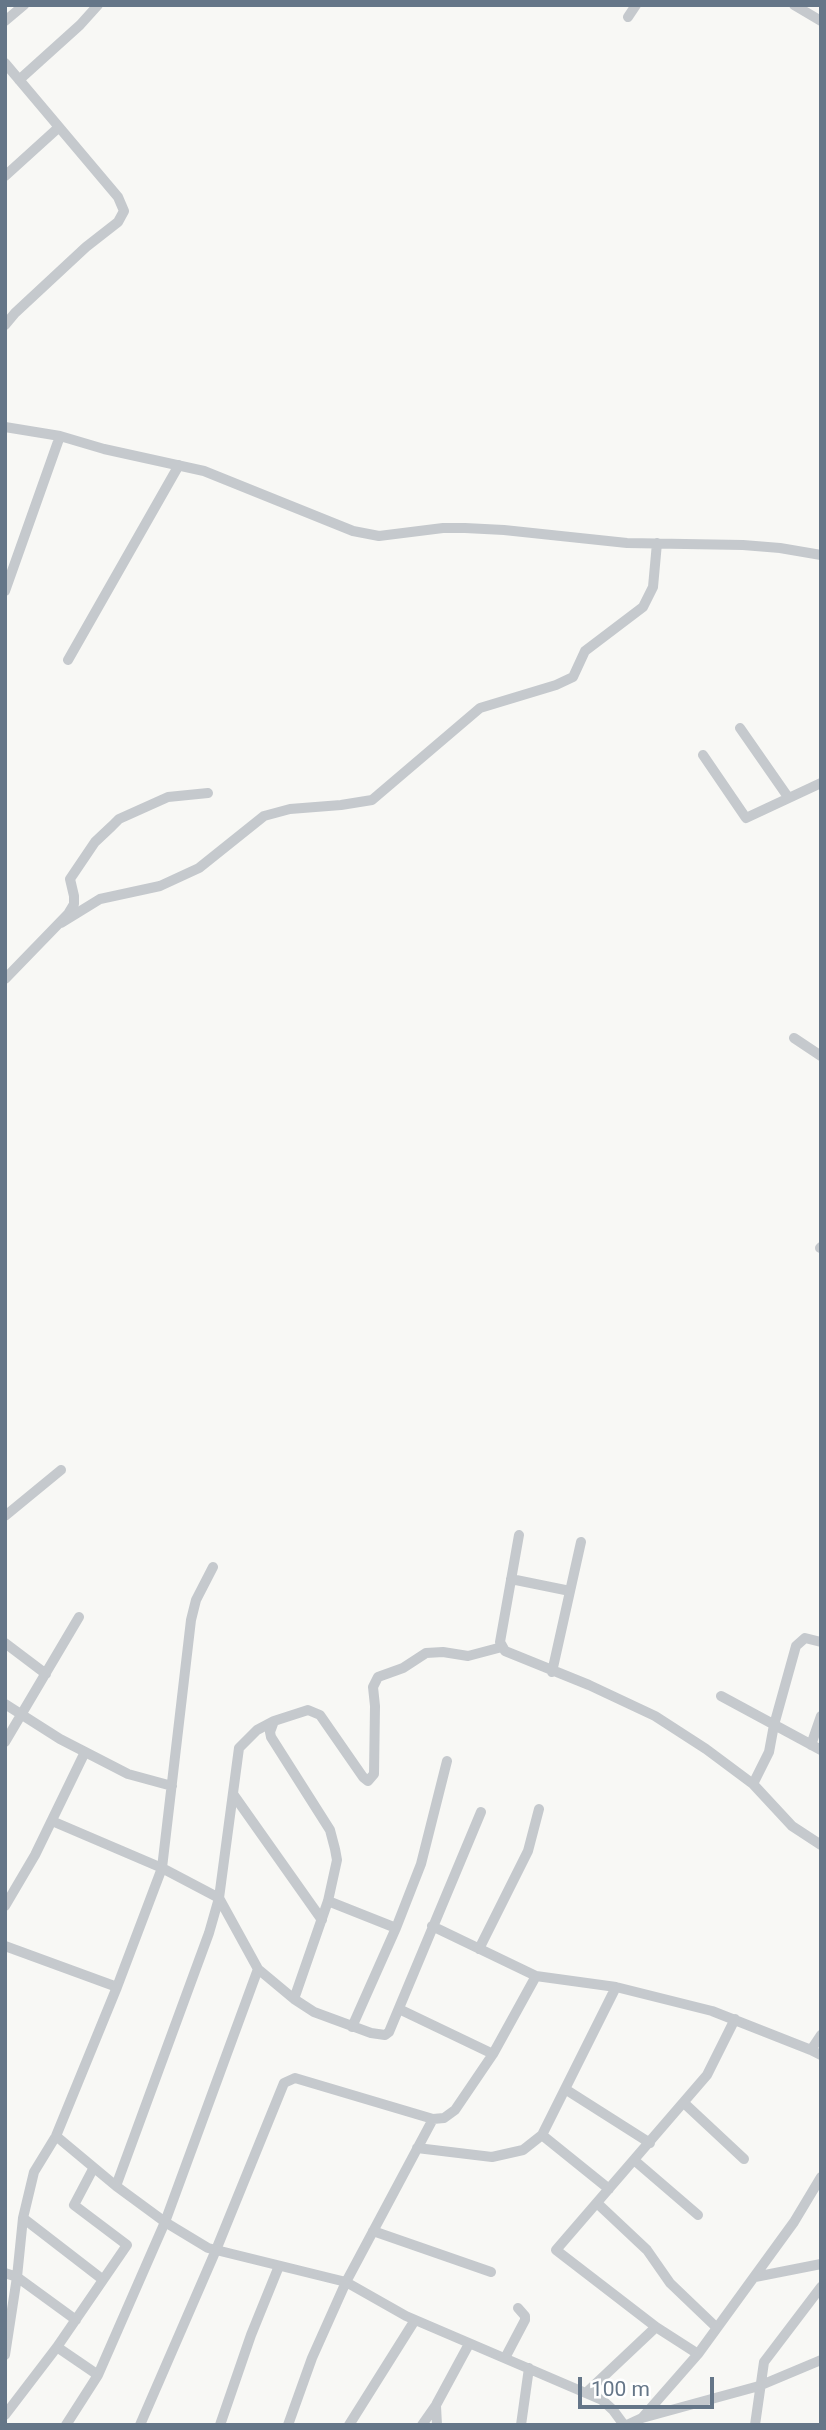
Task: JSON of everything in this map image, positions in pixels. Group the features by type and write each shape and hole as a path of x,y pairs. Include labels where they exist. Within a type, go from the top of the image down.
{"street":[{"path":"5,20 24,5"},
{"path":"19,80 80,25 98,5"},
{"path":"628,17 636,5"},
{"path":"794,5 821,21"},
{"path":"5,63 118,197 124,211 113,227 86,247 15,313 5,326"},
{"path":"5,176 58,128"},
{"path":"5,427 60,436 104,449 179,465 229,480 353,531 379,536 465,528 626,543 743,545 821,555"},
{"path":"5,591 60,436"},
{"path":"68,660 179,465"},
{"path":"5,979 61,923 100,899 160,886 198,868 264,816 290,809 372,800 480,708 556,685 573,677 585,651 643,607 653,587 657,543"},
{"path":"740,728 788,797"},
{"path":"703,755 746,818 821,783"},
{"path":"61,923 74,904 70,879 95,842 111,826 168,797 208,793"},
{"path":"794,1038 821,1056"},
{"path":"5,1516 61,1470"},
{"path":"519,1535 500,1642 502,1647 512,1656 589,1685 655,1716 753,1784 792,1826 821,1845"},
{"path":"552,1672 581,1542"},
{"path":"5,2356 23,2218 34,2172 56,2136 162,1868 191,1620 196,1600 213,1567"},
{"path":"511,1579 570,1591"},
{"path":"5,1742 79,1617"},
{"path":"753,1784 769,1752 796,1646 805,1638 821,1642"},
{"path":"5,1643 46,1674"},
{"path":"116,2186 209,1933 219,1898 239,1748 257,1730 274,1721 308,1710 320,1715 363,1777 371,1780 374,1774 373,1687 377,1677 403,1668 426,1653 443,1651 468,1656 502,1647"},
{"path":"721,1696 821,1751"},
{"path":"5,1704 60,1739 128,1774 172,1786"},
{"path":"811,1745 821,1716"},
{"path":"274,1721 271,1737 330,1830 337,1860 328,1901 294,1999"},
{"path":"5,1906 52,1821 85,1752"},
{"path":"352,2027 421,1864 447,1760"},
{"path":"233,1794 322,1920"},
{"path":"479,1949 528,1851 539,1809"},
{"path":"52,1821 162,1868 219,1898 258,1969 294,1999 314,2012 352,2027 385,2035 399,2009 481,1812"},
{"path":"328,1901 396,1928"},
{"path":"432,1926 536,1976 616,1987 735,2019 816,2052 821,2035"},
{"path":"5,1946 117,1987"},
{"path":"66,2425 98,2375 165,2222 258,1969"},
{"path":"140,2425 216,2250 281,2088 288,2080 295,2078 433,2119 444,2118 455,2110 494,2054 536,1976"},
{"path":"417,2148 492,2157 523,2150 542,2135 616,1987"},
{"path":"399,2009 494,2054"},
{"path":"698,2354 656,2327 556,2250 712,2068 735,2019"},
{"path":"565,2089 650,2143"},
{"path":"684,2103 744,2158"},
{"path":"288,2425 312,2358 346,2283 433,2119"},
{"path":"542,2135 609,2189"},
{"path":"56,2136 93,2169 165,2222 216,2250 346,2283 415,2320 608,2404 626,2425 642,2418 759,2386 821,2360"},
{"path":"634,2160 698,2215"},
{"path":"5,2415 57,2347 127,2245 74,2205 93,2169"},
{"path":"642,2418 698,2354 755,2277 794,2222 821,2176"},
{"path":"597,2203 647,2250 670,2283 717,2328"},
{"path":"23,2218 102,2279"},
{"path":"373,2231 491,2272"},
{"path":"755,2277 821,2264"},
{"path":"220,2425 251,2335 279,2266"},
{"path":"5,2273 17,2277 76,2320"},
{"path":"755,2425 764,2362 821,2287"},
{"path":"505,2358 524,2320 525,2316 518,2308"},
{"path":"349,2425 415,2320"},
{"path":"586,2393 656,2327"},
{"path":"422,2425 469,2344"},
{"path":"57,2347 98,2375"},
{"path":"521,2425 529,2368"},
{"path":"436,2405 437,2425"}]}
